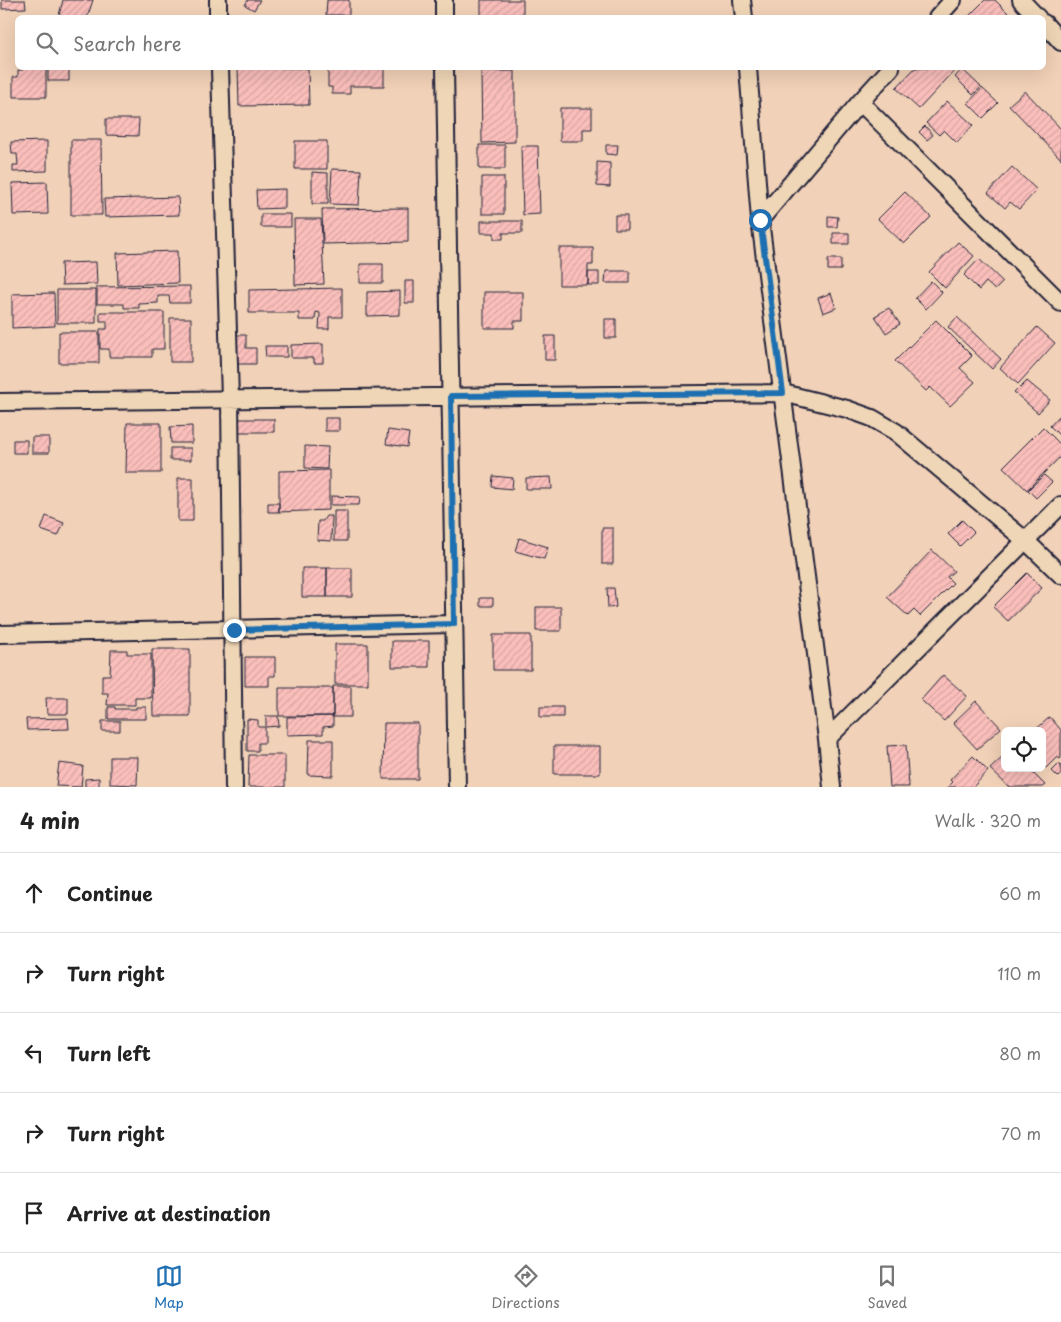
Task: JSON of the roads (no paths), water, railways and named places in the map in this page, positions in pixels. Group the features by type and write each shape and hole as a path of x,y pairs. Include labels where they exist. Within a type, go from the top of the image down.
{"street":[{"path":"218,0 218,15"},
{"path":"444,0 444,15"},
{"path":"742,0 744,15"},
{"path":"940,15 953,0"},
{"path":"1021,0 1035,15"},
{"path":"1046,25 1061,42"},
{"path":"220,70 230,398 234,630 234,787"},
{"path":"445,70 457,787"},
{"path":"748,70 760,220 832,787"},
{"path":"760,220 889,70"},
{"path":"860,102 1061,303"},
{"path":"0,402 783,393 848,409 872,418 896,432 1026,541 1061,575"},
{"path":"827,739 1061,505"},
{"path":"0,634 454,624"}]}
